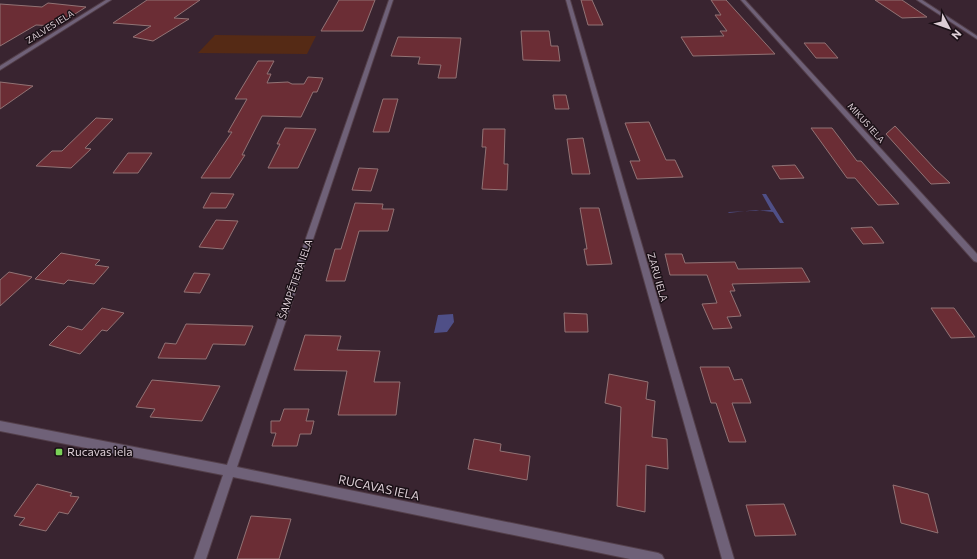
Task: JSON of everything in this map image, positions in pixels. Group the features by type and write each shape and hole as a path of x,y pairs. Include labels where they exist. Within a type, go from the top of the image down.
{"street":[{"name":"ZALVES IELA","path":"0,68 109,0"},
{"name":"ŠAMPĒTERA IELA","path":"200,559 391,0"},
{"name":"ZARU IELA","path":"568,0 728,559"},
{"name":"MIKUS IELA","path":"743,0 977,258"},
{"path":"919,0 977,38"},
{"name":"RUCAVAS IELA","path":"0,426 230,471 658,559"}],"shaded area":[{"path":"215,35 316,36 307,54 198,53"},
{"path":"762,194 766,194 784,223 780,223 773,212 760,211 771,210"},
{"path":"453,314 454,322 447,332 434,333 438,315"}],"building":[{"path":"147,0 200,0 174,18 189,19 153,41 133,37 151,26 113,23"},
{"path":"339,0 375,0 363,31 321,31"},
{"path":"581,0 592,0 603,25 588,25"},
{"path":"711,0 726,0 775,54 693,56 681,37 724,36 720,31 727,31 715,15 721,15"},
{"path":"875,0 902,0 927,17 902,18"},
{"path":"48,3 86,7 56,26 36,25 0,46 0,4 42,7"},
{"path":"521,31 549,31 551,46 558,46 560,61 523,60"},
{"path":"398,37 461,38 456,78 438,78 441,65 418,64 420,57 391,56"},
{"path":"804,43 825,43 838,58 816,58"},
{"path":"258,61 274,61 267,74 271,74 267,83 288,82 292,84 304,84 308,77 323,78 317,92 313,92 301,117 262,116 242,155 245,155 230,178 201,178 232,132 228,132 247,99 235,99"},
{"path":"0,82 33,86 0,109"},
{"path":"553,95 566,95 569,109 555,109"},
{"path":"383,99 398,99 389,132 373,132"},
{"path":"96,118 113,119 85,148 91,149 71,168 36,166 52,151 62,151"},
{"path":"649,122 666,160 675,160 683,177 637,179 630,161 640,161 625,123"},
{"path":"895,126 950,183 931,184 886,134"},
{"path":"285,128 316,129 298,168 268,168 280,144 277,144"},
{"path":"811,128 832,128 857,161 861,161 899,204 878,205 855,178 847,178"},
{"path":"483,129 505,129 504,164 508,164 507,190 482,189 486,147 482,147"},
{"path":"583,138 590,174 572,174 567,139"},
{"path":"128,153 152,153 138,173 113,173"},
{"path":"795,165 804,178 780,179 772,166"},
{"path":"359,168 378,169 371,191 352,190"},
{"path":"211,193 234,194 226,208 203,208"},
{"path":"355,203 383,204 382,209 394,209 388,231 359,231 345,281 326,281 335,249 341,249"},
{"path":"580,208 599,208 612,264 587,265 584,249 587,249"},
{"path":"216,220 238,221 223,249 199,247"},
{"path":"872,227 884,243 863,244 851,228"},
{"path":"61,253 100,260 95,265 109,267 94,284 68,280 64,284 35,279"},
{"path":"665,254 682,254 685,263 735,262 738,269 802,268 810,282 732,284 735,291 730,291 741,316 727,317 732,328 713,329 702,304 717,303 707,275 670,275"},
{"path":"9,272 32,277 0,306 0,280"},
{"path":"194,273 210,274 200,293 184,292"},
{"path":"102,308 124,313 107,331 102,330 80,354 49,345 68,326 82,330"},
{"path":"931,308 954,308 975,337 951,338"},
{"path":"564,313 587,314 588,332 565,332"},
{"path":"186,324 253,326 245,345 213,344 206,359 158,358 165,343 176,344"},
{"path":"305,335 341,336 337,350 380,351 374,382 400,382 396,415 338,415 347,371 294,370"},
{"path":"700,367 729,367 734,380 742,379 751,403 732,403 746,442 729,442 716,403 711,403"},
{"path":"609,374 648,382 646,399 655,401 652,437 667,439 668,469 646,465 645,512 617,506 621,407 605,403"},
{"path":"152,380 220,386 202,421 150,417 155,409 136,407"},
{"path":"284,409 309,409 306,421 314,421 311,434 300,434 297,446 272,446 276,433 271,433 271,421 280,421"},
{"path":"474,439 501,444 500,451 530,456 527,480 468,469"},
{"path":"37,484 72,493 70,496 79,497 68,514 59,512 46,531 19,525 25,518 14,516"},
{"path":"893,485 928,494 938,533 901,523"},
{"path":"784,504 796,535 755,536 746,505"},
{"path":"251,516 291,519 279,559 237,559"}],"place":[{"name":"Rucavas iela","path":"59,452"}]}
